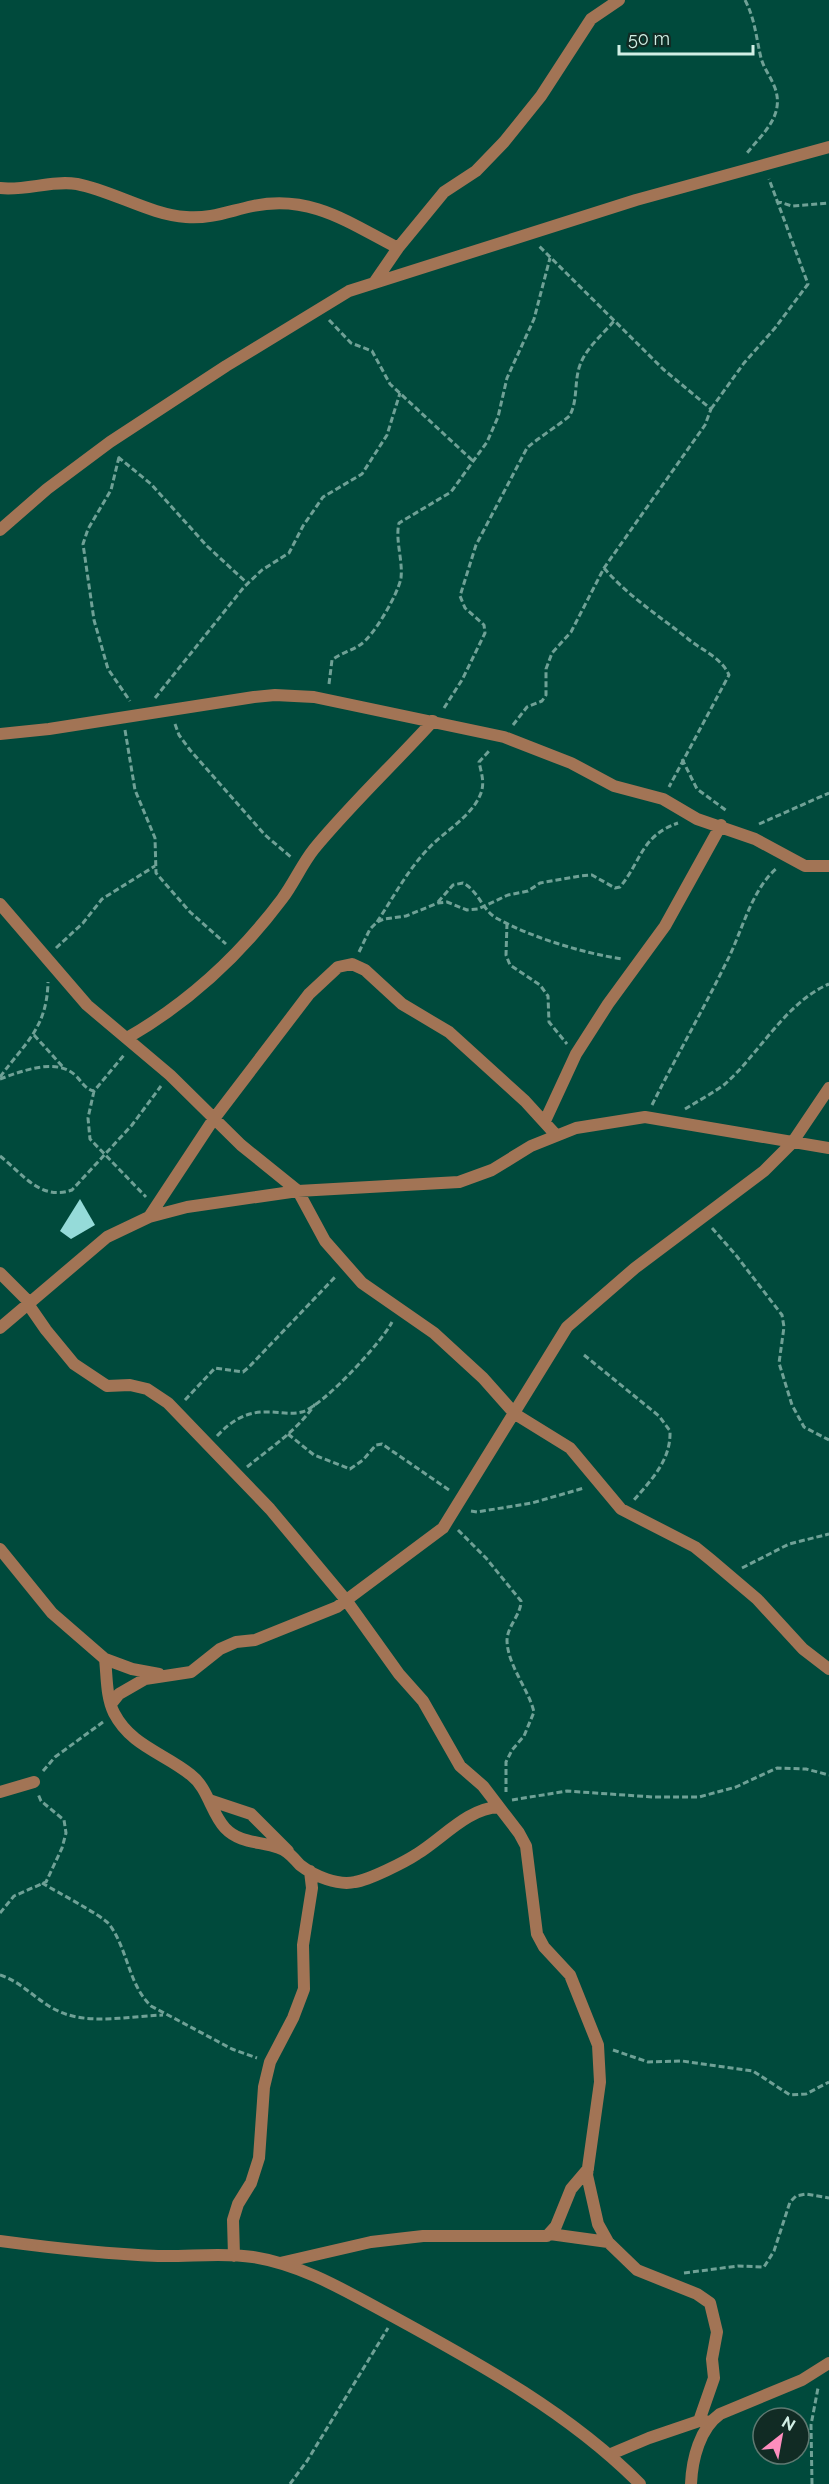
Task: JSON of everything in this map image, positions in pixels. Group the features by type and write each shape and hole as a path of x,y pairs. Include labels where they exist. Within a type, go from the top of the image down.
{"street":[{"path":"374,283 444,192 476,171 504,142 542,96 591,19 619,0"},
{"path":"0,530 47,489 110,442 349,291 732,172 829,147"},
{"path":"0,188 74,184 105,190 183,217 210,218 254,206 275,204 314,206 332,213 398,249"},
{"path":"0,734 275,695 320,698 504,737 571,763 614,786 663,799 697,819 755,838 809,867 829,866"},
{"path":"131,1041 190,996 236,953 268,918 313,850 433,722"},
{"path":"544,1121 576,1054 665,926 717,824"},
{"path":"0,904 87,1005 170,1075 213,1120 298,1191 325,1241 362,1283 400,1307 434,1333 483,1378 515,1414 570,1448 601,1482 615,1504 694,1547 757,1599 803,1649 829,1669"},
{"path":"152,1212 213,1120 309,994 338,967 352,964 364,970 402,1004 449,1032 556,1135"},
{"path":"113,1708 119,1694 134,1684 161,1675 191,1672 220,1649 304,1621 337,1607 443,1528 567,1327 634,1268 764,1171 792,1143 829,1088"},
{"path":"0,1328 107,1237 152,1212 298,1191 459,1182 492,1170 531,1146 576,1128 645,1118 669,1120 829,1148"},
{"path":"0,1273 29,1303 61,1350 88,1375 107,1386 130,1385 147,1389 176,1410 270,1509 346,1600 399,1674 432,1714 460,1766 479,1782 519,1833 526,1846 532,1909 540,1942 570,1975 598,2045 600,2082 588,2169 598,2224 608,2242 637,2270 698,2294 710,2303 716,2323 713,2384 691,2484"},
{"path":"0,1549 52,1613 105,1659 132,1669 161,1675"},
{"path":"105,1659 113,1708 143,1747 193,1776 209,1800 219,1821 234,1835 289,1852"},
{"path":"0,1792 34,1782"},
{"path":"209,1800 251,1814 310,1872 339,1882 363,1880 416,1855 483,1808 490,1796"},
{"path":"483,1808 499,1808"},
{"path":"234,2256 233,2220 251,2183 259,2158 264,2087 270,2062 293,2018 304,1989 302,1967 312,1888 310,1872"},
{"path":"550,2234 571,2189 588,2169"},
{"path":"279,2263 370,2242 423,2236 539,2237 550,2234 608,2242"},
{"path":"0,2241 68,2250 157,2256 251,2256 279,2263 332,2283 565,2419 611,2454 640,2484"},
{"path":"611,2454 649,2438 704,2421 802,2380 826,2365"}],"path":[{"path":"732,172 770,127 776,109 775,89 764,69 755,19 745,0"},
{"path":"352,964 370,929 377,922 411,868 473,807 481,794 483,784 479,762 504,737 527,707 542,701 546,695 548,660 571,632 604,568 705,425 711,410 744,363 775,328 808,284 776,201 765,163"},
{"path":"776,201 792,206 829,203"},
{"path":"527,234 663,369 711,410"},
{"path":"320,698 331,681 329,667 332,660 341,653 359,646 370,636 396,591 401,579 399,522 451,492 493,432 507,378 534,319 549,258"},
{"path":"314,313 328,319 351,343 372,351 384,376 473,462"},
{"path":"433,722 462,680 485,633 484,625 465,609 460,596 476,545 527,448 539,436 568,418 572,411 580,364 587,352 614,321"},
{"path":"236,953 169,889 156,873 155,838 135,790 125,737 134,714 247,584 262,570 289,553 303,525 322,497 362,474 387,435 400,393"},
{"path":"110,442 119,457 151,484 207,546 247,584"},
{"path":"119,457 111,490 88,529 83,544 94,620 108,669 129,700 134,714"},
{"path":"604,568 619,586 688,640 708,652 725,667 729,675 682,759 663,799"},
{"path":"170,709 179,735 190,750 265,835 303,866"},
{"path":"682,759 697,789 731,813 717,824"},
{"path":"750,824 772,821 829,793"},
{"path":"377,922 406,916 438,903 447,902 467,910 487,907 508,895 528,891 540,883 579,876 592,875 615,888 620,887 633,871 646,843 656,832 697,819"},
{"path":"645,1118 727,962 755,899 770,874 790,858"},
{"path":"0,1078 45,1015 47,960 102,899 155,866"},
{"path":"438,903 453,885 463,883 476,893 496,919 574,948 639,961"},
{"path":"507,922 506,946 510,964 540,986 548,996 549,1022 576,1054"},
{"path":"669,1120 724,1084 773,1030 813,994 829,984"},
{"path":"33,1034 63,1067 93,1091"},
{"path":"131,1041 93,1091 88,1132 90,1139 152,1212"},
{"path":"0,1078 25,1070 63,1067"},
{"path":"0,1156 46,1193 60,1194 72,1190 132,1125 170,1075"},
{"path":"702,1218 735,1254 782,1315 784,1327 779,1363 792,1405 804,1427 829,1440"},
{"path":"176,1410 215,1368 243,1372 249,1367 345,1266"},
{"path":"208,1445 238,1418 252,1413 303,1412 347,1375 382,1338 400,1307"},
{"path":"584,1355 659,1416 670,1431 666,1457 660,1470 625,1511"},
{"path":"236,1475 288,1434 307,1416 315,1403"},
{"path":"288,1434 315,1455 350,1469 363,1460 376,1445 382,1444 460,1499 464,1507 477,1512 532,1503 601,1482"},
{"path":"448,1520 486,1558 521,1601 507,1637 507,1644 520,1683 534,1712 524,1736 512,1750 506,1762 507,1801 567,1791 653,1797 699,1797 736,1787 777,1768 806,1769 829,1775"},
{"path":"728,1575 789,1544 829,1534"},
{"path":"0,1913 14,1896 42,1883 55,1868 66,1833 64,1820 41,1801 34,1782 55,1757 90,1733 113,1708"},
{"path":"42,1883 102,1917 119,1941 142,1997 165,2015 232,2049 270,2062"},
{"path":"0,1975 26,1988 58,2011 72,2016 102,2019 165,2015"},
{"path":"598,2045 648,2062 682,2061 753,2071 790,2095 806,2094 829,2082"},
{"path":"663,2280 699,2270 764,2267 774,2251 790,2202 796,2196 806,2194 829,2198"},
{"path":"290,2484 307,2461 395,2318"},
{"path":"812,2484 811,2425 826,2365"}],"building":[{"path":"80,1199 95,1225 71,1239 60,1231"}]}
